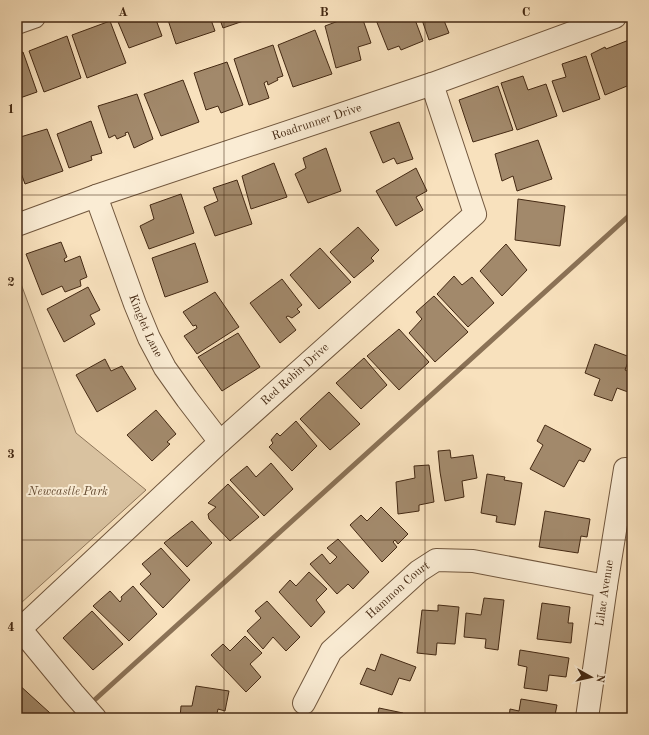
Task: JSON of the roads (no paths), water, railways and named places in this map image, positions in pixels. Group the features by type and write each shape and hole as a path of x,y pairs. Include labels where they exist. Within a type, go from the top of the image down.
{"street":[{"path":"17,23 34,17"},
{"name":"Roadrunner Drive","path":"17,225 96,196 432,84 615,17"},
{"name":"Red Robin Drive","path":"18,629 220,442 475,214 432,84"},
{"name":"Kinglet Lane","path":"96,196 135,304 149,338 165,368 220,442"},
{"name":"Lilac Avenue","path":"587,718 606,586 628,469"},
{"name":"Hammon Court","path":"304,703 331,651 419,571 436,560 473,562 606,586"},
{"path":"18,629 95,718"}],"waterway":[{"path":"89,705 632,213"}],"park label":[{"name":"Newcastle Park","path":"68,492"}]}
